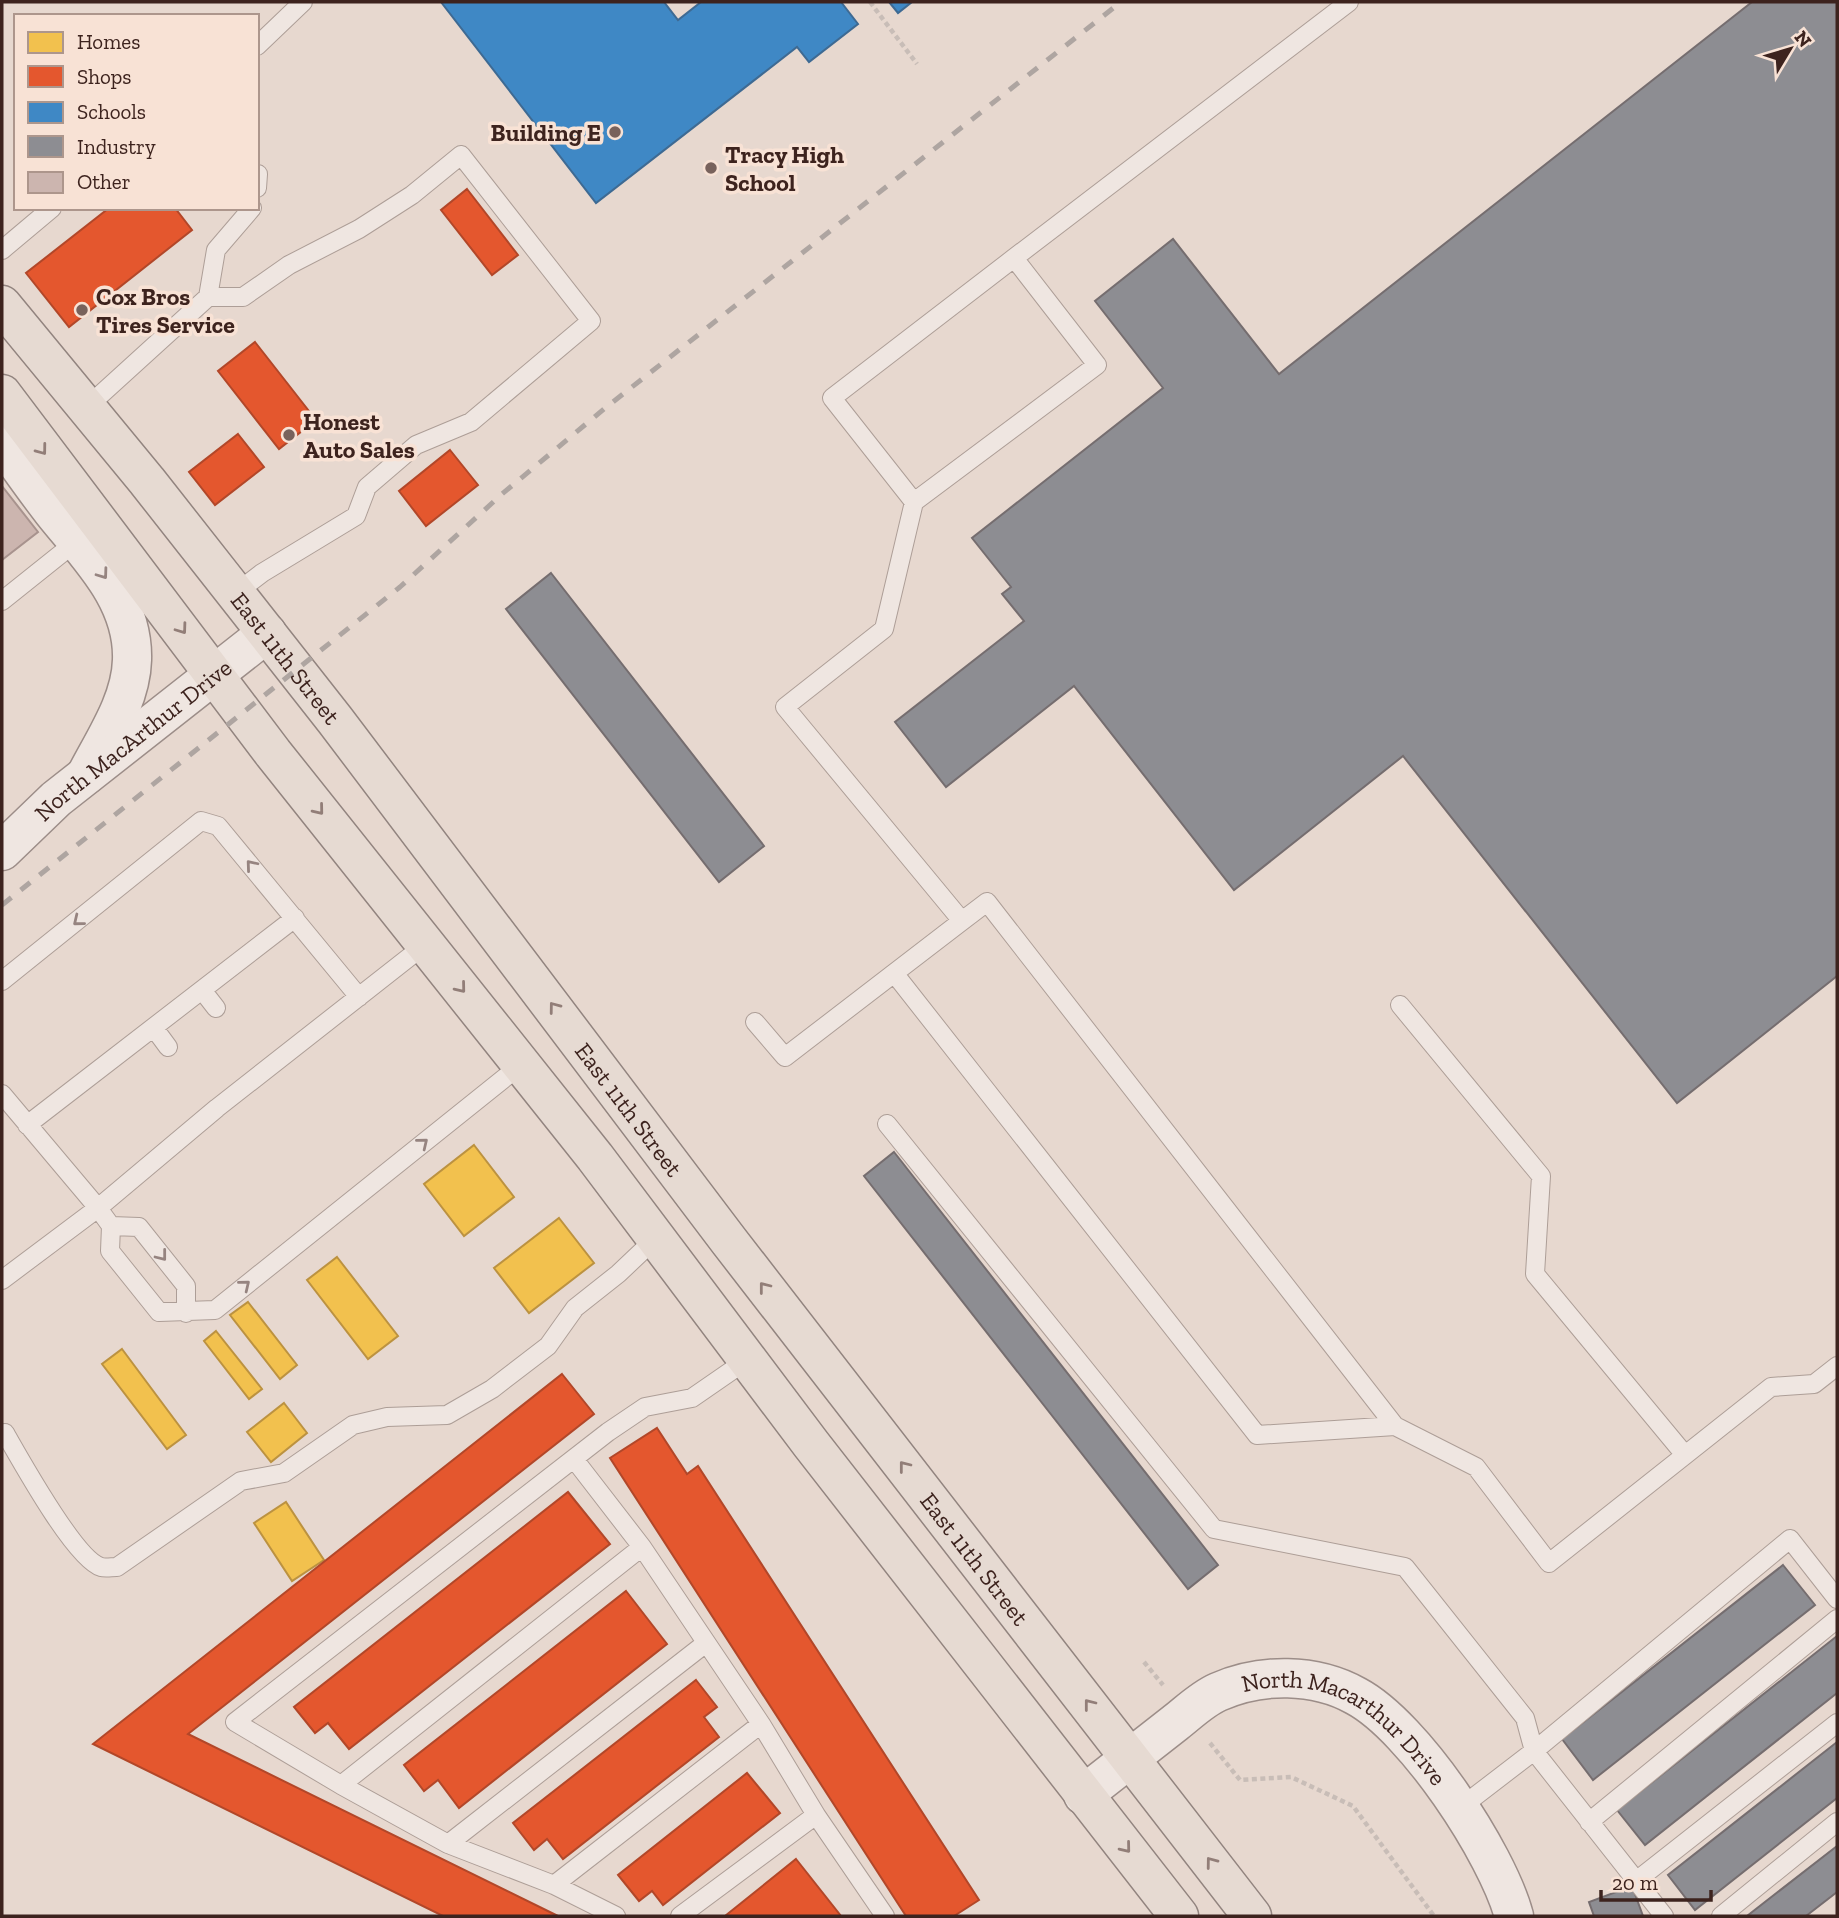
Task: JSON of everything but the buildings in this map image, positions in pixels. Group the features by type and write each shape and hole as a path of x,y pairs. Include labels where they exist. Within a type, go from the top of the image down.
{"main road":[{"name":"East 11th Street","path":"2,305 236,593 445,862 729,1241 1252,1916"},
{"path":"2,394 273,753 522,1064 747,1360 1179,1916"},
{"path":"2,442 104,575 124,612 131,636 132,663 121,708 86,775"},
{"name":"North MacArthur Drive","path":"2,851 86,775 267,633"},
{"name":"North Macarthur Drive","path":"1083,1795 1217,1692 1269,1678 1320,1681 1358,1696 1396,1728 1461,1807 1506,1889 1514,1916"}],"lane":[{"path":"914,502 832,398 1349,2"},
{"path":"259,44 300,5"},
{"path":"208,297 243,297 289,265 359,229 412,195 461,155 590,321 471,422 416,445 367,487 356,516 262,573 236,593"},
{"path":"2,250 50,210"},
{"path":"87,407 208,297 216,250 250,210"},
{"path":"962,921 785,707 884,629 914,502 1097,365 1014,258"},
{"path":"2,601 77,541"},
{"path":"2,981 201,821 218,826 359,998"},
{"path":"755,1022 785,1057 987,902 1395,1426 1476,1467 1549,1563 1772,1387 1814,1384 1837,1366"},
{"path":"27,1125 295,918"},
{"path":"5,1271 98,1208 212,1102 262,1064 359,998 426,944"},
{"path":"894,973 1257,1435 1395,1426"},
{"path":"202,990 216,1008"},
{"path":"1400,1005 1541,1177 1535,1273 1685,1455"},
{"path":"154,1028 168,1046"},
{"path":"2,1094 111,1226 110,1251 159,1312 186,1313 215,1310 522,1064"},
{"path":"887,1124 1214,1529 1405,1567 1525,1717 1534,1751 1664,1916"},
{"path":"111,1226 139,1227 186,1286 186,1313"},
{"path":"5,1433 32,1479 85,1557 101,1567 117,1567 241,1481 284,1473 353,1425 387,1417 447,1415 492,1389 548,1346 575,1308 656,1238"},
{"path":"616,1916 554,1885 448,1844 235,1722 574,1459 645,1408 692,1398 747,1360"},
{"path":"574,1459 642,1547 885,1916"},
{"path":"1461,1807 1534,1751 1790,1539 1837,1599"},
{"path":"341,1785 642,1547"},
{"path":"1589,1822 1837,1619"},
{"path":"448,1844 706,1643"},
{"path":"1636,1881 1837,1723"},
{"path":"554,1885 761,1724"},
{"path":"680,1916 816,1815"},
{"path":"1721,1916 1837,1822"}],"path":[{"path":"870,2 917,64"},
{"path":"1144,1662 1240,1780 1292,1777 1353,1806 1434,1916"}],"railway":[{"path":"2,905 400,587 502,494 604,409 1121,2"}],"place":[{"name":"Building E","path":"615,132"},
{"name":"Tracy High School","path":"711,168"},
{"name":"Cox Bros Tires Service","path":"82,310"},
{"name":"Honest Auto Sales","path":"289,435"}]}
